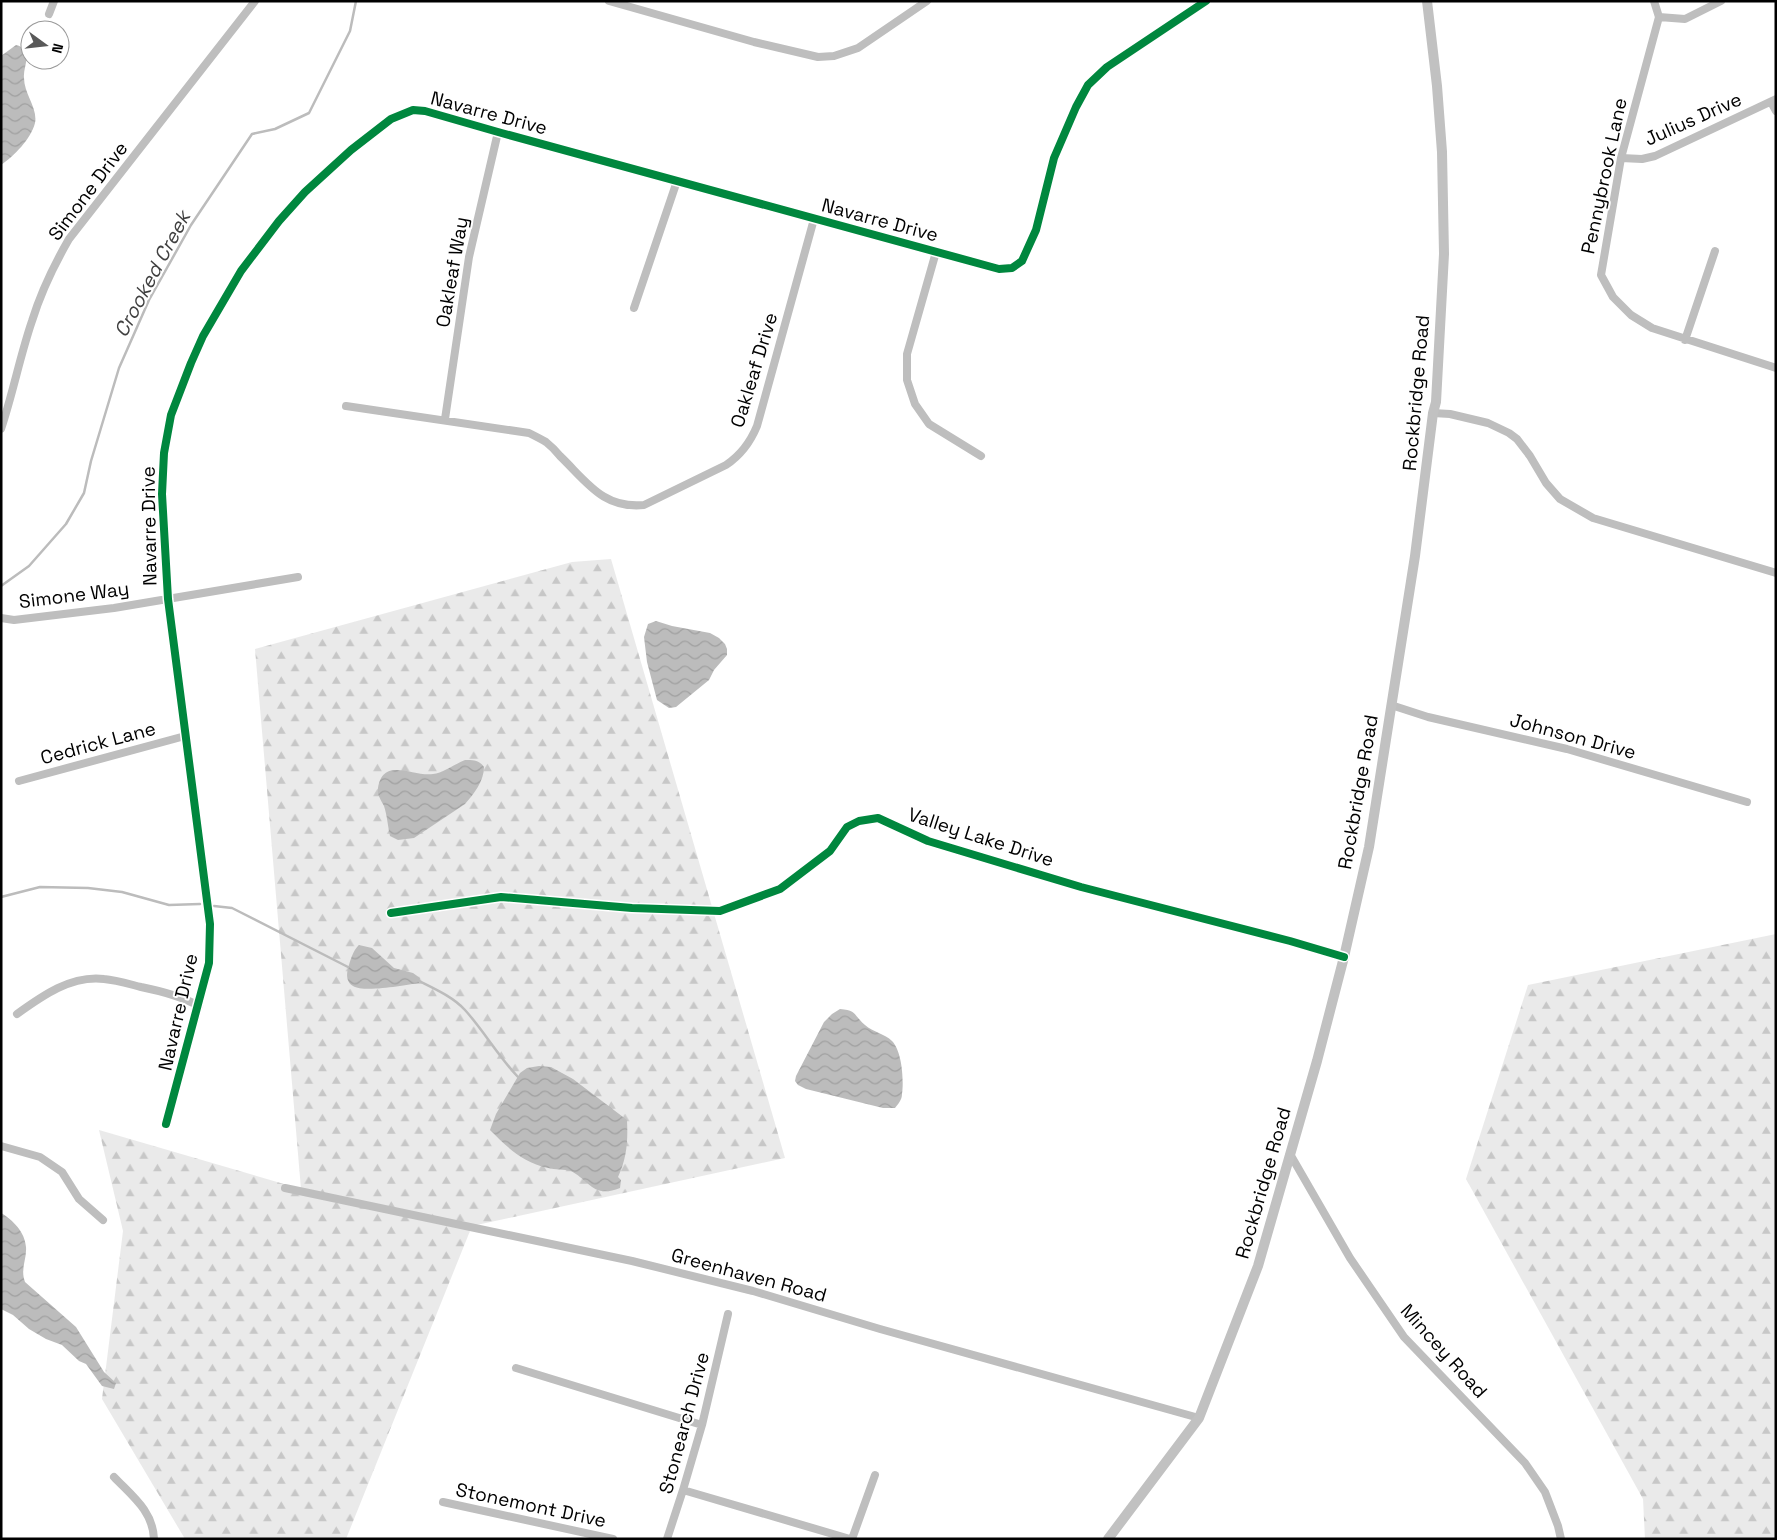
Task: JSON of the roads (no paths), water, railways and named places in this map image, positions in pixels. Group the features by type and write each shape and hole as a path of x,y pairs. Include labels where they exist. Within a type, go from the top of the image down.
{"main road":[{"name":"Rockbridge Road","path":"1108,1539 1199,1418 1258,1266 1317,1061 1344,957 1369,847 1422,511 1433,413 1436,402 1444,254 1441,133 1427,1"}],"street":[{"path":"49,14 54,1"},
{"name":"Simone Drive","path":"1,429 32,319 56,261 68,239 255,1"},
{"path":"609,1 754,42 818,57 834,56 858,48 927,1"},
{"name":"Navarre Drive","path":"166,1124 209,963 210,924 168,599 162,494 164,453 171,415 204,336 242,271 279,220 305,192 351,150 391,119 413,110 425,111 999,269 1012,268 1022,261 1036,230 1054,158 1076,107 1088,85 1107,67 1206,1"},
{"path":"1654,1 1659,17 1685,19 1721,1"},
{"name":"Pennybrook Lane","path":"1659,17 1620,158 1601,275 1613,297 1631,315 1652,328 1776,368"},
{"path":"1774,100 1776,111"},
{"name":"Julius Drive","path":"1620,158 1642,160 1654,156 1774,100"},
{"name":"Oakleaf Way","path":"445,419 469,258 498,132"},
{"path":"634,308 677,181"},
{"name":"Oakleaf Drive","path":"346,406 445,419 529,433 547,443 607,500 631,506 644,505 726,466 744,449 757,426 814,219"},
{"path":"1685,340 1715,251"},
{"path":"936,252 907,354 907,380 915,404 929,424 981,456"},
{"path":"1433,413 1450,414 1488,424 1509,433 1530,456 1546,483 1560,500 1593,518 1776,573"},
{"name":"Simone Way","path":"1,618 14,620 114,608 298,577"},
{"name":"Johnson Drive","path":"1391,705 1428,717 1567,749 1747,802"},
{"name":"Cedrick Lane","path":"19,781 185,736"},
{"name":"Valley Lake Drive","path":"391,913 501,897 632,908 720,911 780,889 830,851 847,827 859,821 878,818 928,841 1081,887 1290,941 1344,957"},
{"path":"17,1014 45,994 85,979 103,979 169,993 199,1006"},
{"path":"1,1146 40,1157 62,1172 79,1199 103,1220"},
{"name":"Mincey Road","path":"1290,1154 1350,1258 1404,1337 1525,1464 1545,1492 1561,1539"},
{"name":"Greenhaven Road","path":"285,1188 632,1261 744,1288 880,1329 1199,1418"},
{"name":"Stonearch Drive","path":"667,1539 684,1490 702,1426 728,1314"},
{"path":"516,1368 702,1426"},
{"path":"684,1490 851,1539 875,1475"},
{"path":"114,1477 147,1510 154,1532 154,1539"},
{"name":"Stonemont Drive","path":"443,1502 613,1539"}],"water":[{"path":"16,45 20,46 20,70 25,70 26,90 35,112 35,123 30,135 21,147 1,165 1,56"},
{"path":"656,621 710,633 719,638 727,649 727,655 714,670 709,680 676,707 669,708 657,700 647,662 644,637 648,624"},
{"path":"465,760 480,763 484,767 484,772 475,792 465,804 414,838 398,840 390,836 384,806 378,791 381,778 392,770 433,774"},
{"path":"359,945 372,948 394,968 413,973 420,978 419,983 375,989 358,988 351,985 348,981 347,971 352,956"},
{"path":"840,1009 852,1012 865,1025 892,1041 895,1046 902,1066 903,1088 900,1102 895,1108 883,1108 806,1089 795,1081 824,1022"},
{"path":"551,1067 573,1079 627,1120 626,1149 618,1177 621,1180 620,1188 611,1191 597,1190 571,1171 551,1169 530,1162 509,1148 490,1130 496,1114 520,1073 527,1068"},
{"path":"1,1213 14,1223 23,1236 26,1247 23,1268 25,1282 76,1327 104,1372 116,1383 114,1389 102,1386 86,1364 79,1361 62,1345 46,1339 29,1329 13,1315 1,1309"}],"waterway":[{"name":"Crooked Creek","path":"1,586 29,566 66,524 84,493 91,461 119,368 149,300 191,225 252,134 275,129 309,113 350,31 356,1"},
{"path":"1,897 40,887 88,888 122,892 169,905 200,904"},
{"path":"214,906 232,908 348,967"},
{"path":"419,981 460,1005 518,1077"}]}
